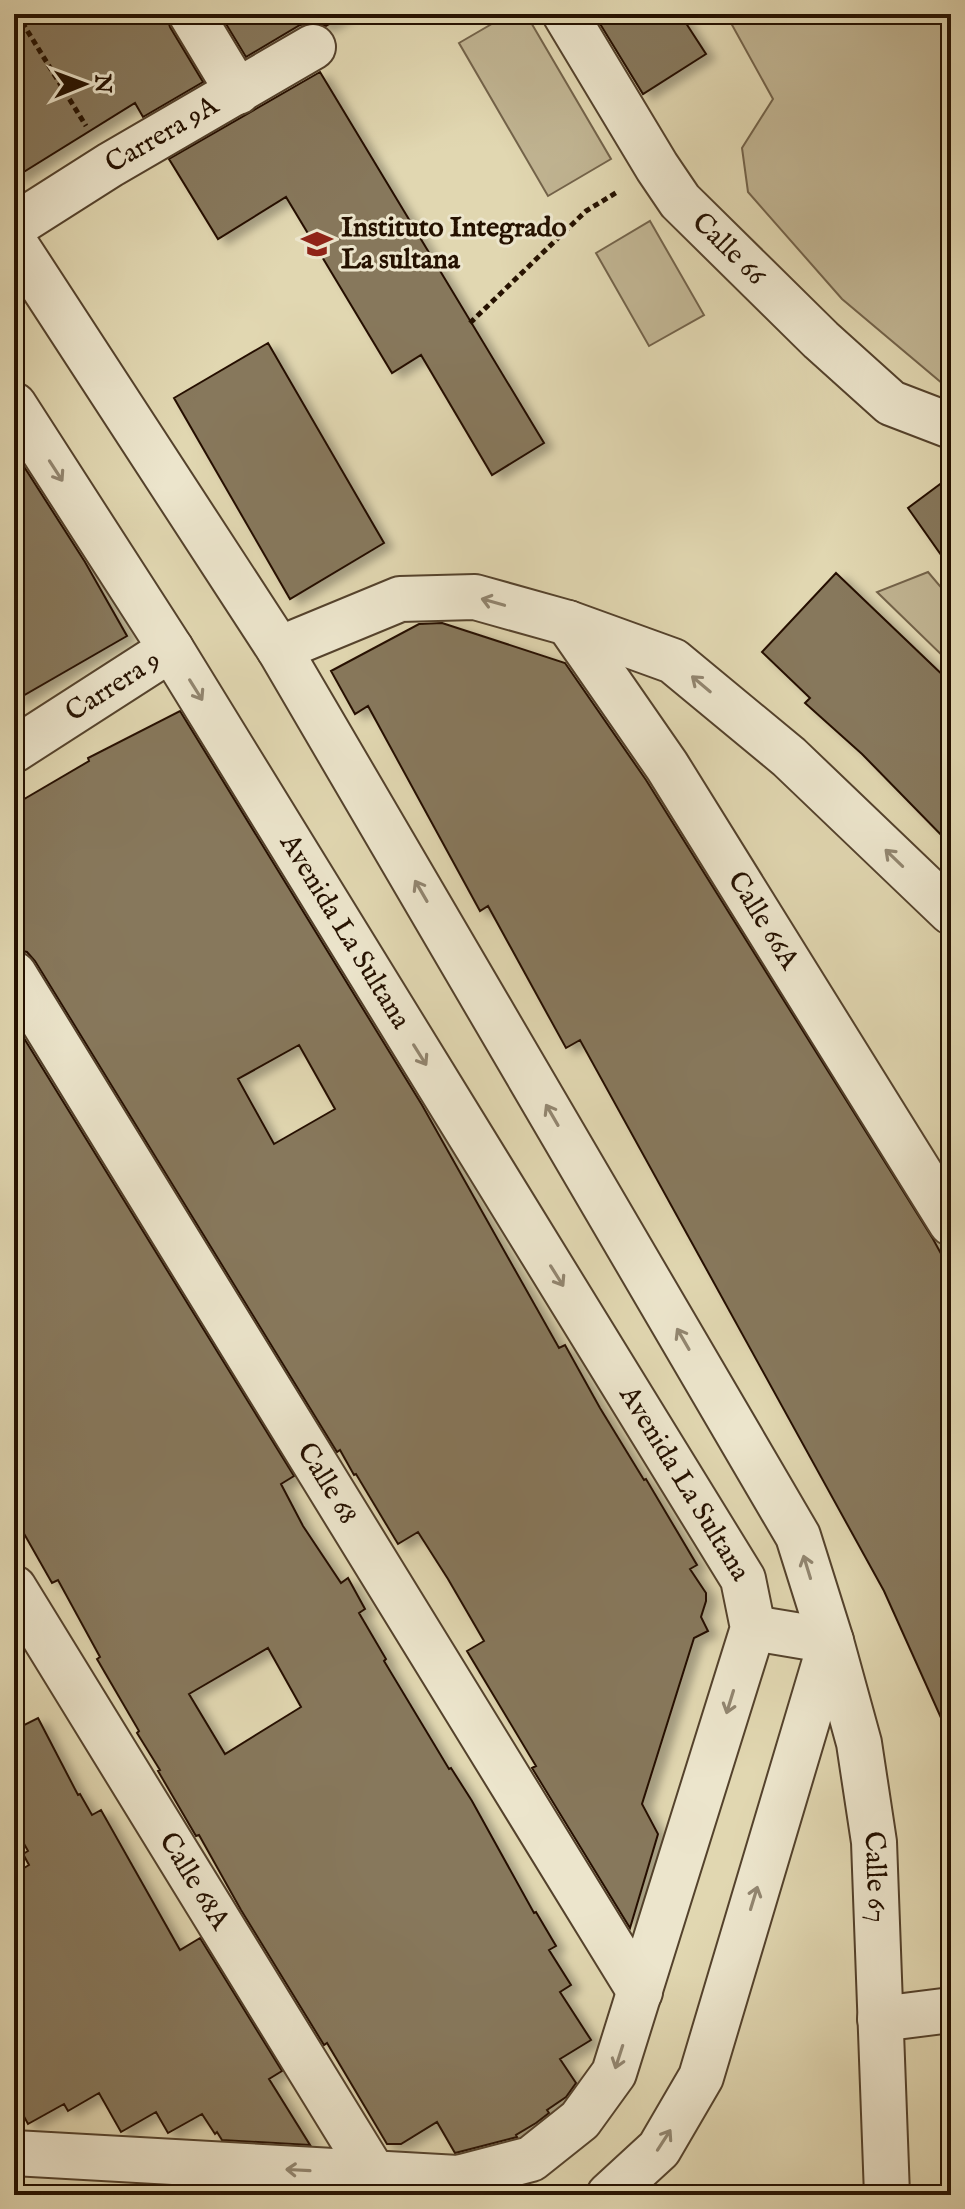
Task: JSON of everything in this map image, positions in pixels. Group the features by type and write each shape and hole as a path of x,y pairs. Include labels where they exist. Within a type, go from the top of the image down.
{"street":[{"path":"191,14 238,92"},
{"name":"Calle 66","path":"565,14 680,201 821,340 891,403 951,426"},
{"name":"Carrera 9A","path":"14,226 110,165 313,47"},
{"path":"14,242 279,649 798,1536 831,1641 701,2077 659,2149 609,2195"},
{"name":"Avenida La Sultana","path":"14,405 171,649 743,1579 753,1628 614,2073 580,2120 531,2159 458,2178 14,2153"},
{"path":"279,649 400,599 475,597 568,623 673,661 789,757 951,912"},
{"name":"Calle 66A","path":"568,623 667,766 951,1223"},
{"name":"Carrera 9","path":"14,750 171,649"},
{"name":"Calle 68","path":"14,974 640,1992"},
{"name":"Calle 68A","path":"14,1588 374,2174"},
{"path":"753,1628 831,1641"},
{"name":"Calle 67","path":"831,1641 859,1743 874,1842 887,2195"},
{"path":"880,2019 951,2010"}],"path":[{"path":"17,14 110,165"},
{"path":"470,323 586,211"}],"shaded area":[{"path":"509,14 526,14 611,159 548,196 459,43"},
{"path":"726,14 951,14 951,385 943,384 842,299 748,192 742,148 773,99"},
{"path":"650,221 704,315 649,346 596,253"},
{"path":"928,572 951,599 951,664 877,592"}],"building":[{"path":"14,14 166,14 170,27 203,82 143,117 135,103 14,178"},
{"path":"220,14 346,14 326,26 314,22 300,25 246,57"},
{"path":"594,14 680,14 706,54 643,94"},
{"path":"320,72 544,443 492,475 421,355 392,373 286,197 218,239 169,159"},
{"path":"268,343 384,543 290,599 174,398"},
{"path":"14,451 85,562 127,636 14,701"},
{"path":"951,476 951,569 908,508"},
{"path":"836,573 951,683 951,845 862,754 805,703 810,698 762,652"},
{"path":"442,623 565,663 646,780 951,1272 951,1740 884,1591 580,1040 566,1048 488,906 480,911 368,706 355,714 331,671 419,624"},
{"path":"180,711 422,1105 559,1348 565,1345 600,1408 697,1565 690,1569 706,1593 701,1617 708,1631 694,1638 642,1804 658,1834 630,1928 532,1768 536,1766 467,1651 484,1641 448,1579 418,1532 398,1544 356,1474 340,1450 337,1452 35,961 27,952 14,949 14,805 89,761 88,758","holes":["299,1045 335,1109 274,1144 238,1079"]},
{"path":"14,1022 294,1476 281,1484 303,1526 341,1583 348,1578 365,1609 359,1613 386,1659 384,1661 449,1769 472,1801 534,1913 556,1946 549,1950 571,1985 560,1992 591,2040 560,2059 576,2083 566,2097 547,2110 549,2113 517,2137 455,2153 437,2122 401,2144 387,2144 327,2043 324,2045 241,1910 199,1835 196,1836 97,1659 100,1657 58,1580 52,1583 14,1516","holes":["268,1648 301,1707 225,1754 189,1694"]},
{"path":"38,1718 78,1795 92,1815 101,1810 180,1950 200,1938 282,2071 269,2079 310,2145 222,2140 202,2114 168,2133 156,2112 121,2132 99,2093 68,2111 64,2104 28,2124 14,2098 14,1874 29,1865 23,1854 28,1851 14,1826 14,1730"}],"place":[{"name":"Instituto Integrado La sultana","path":"317,244"}]}
